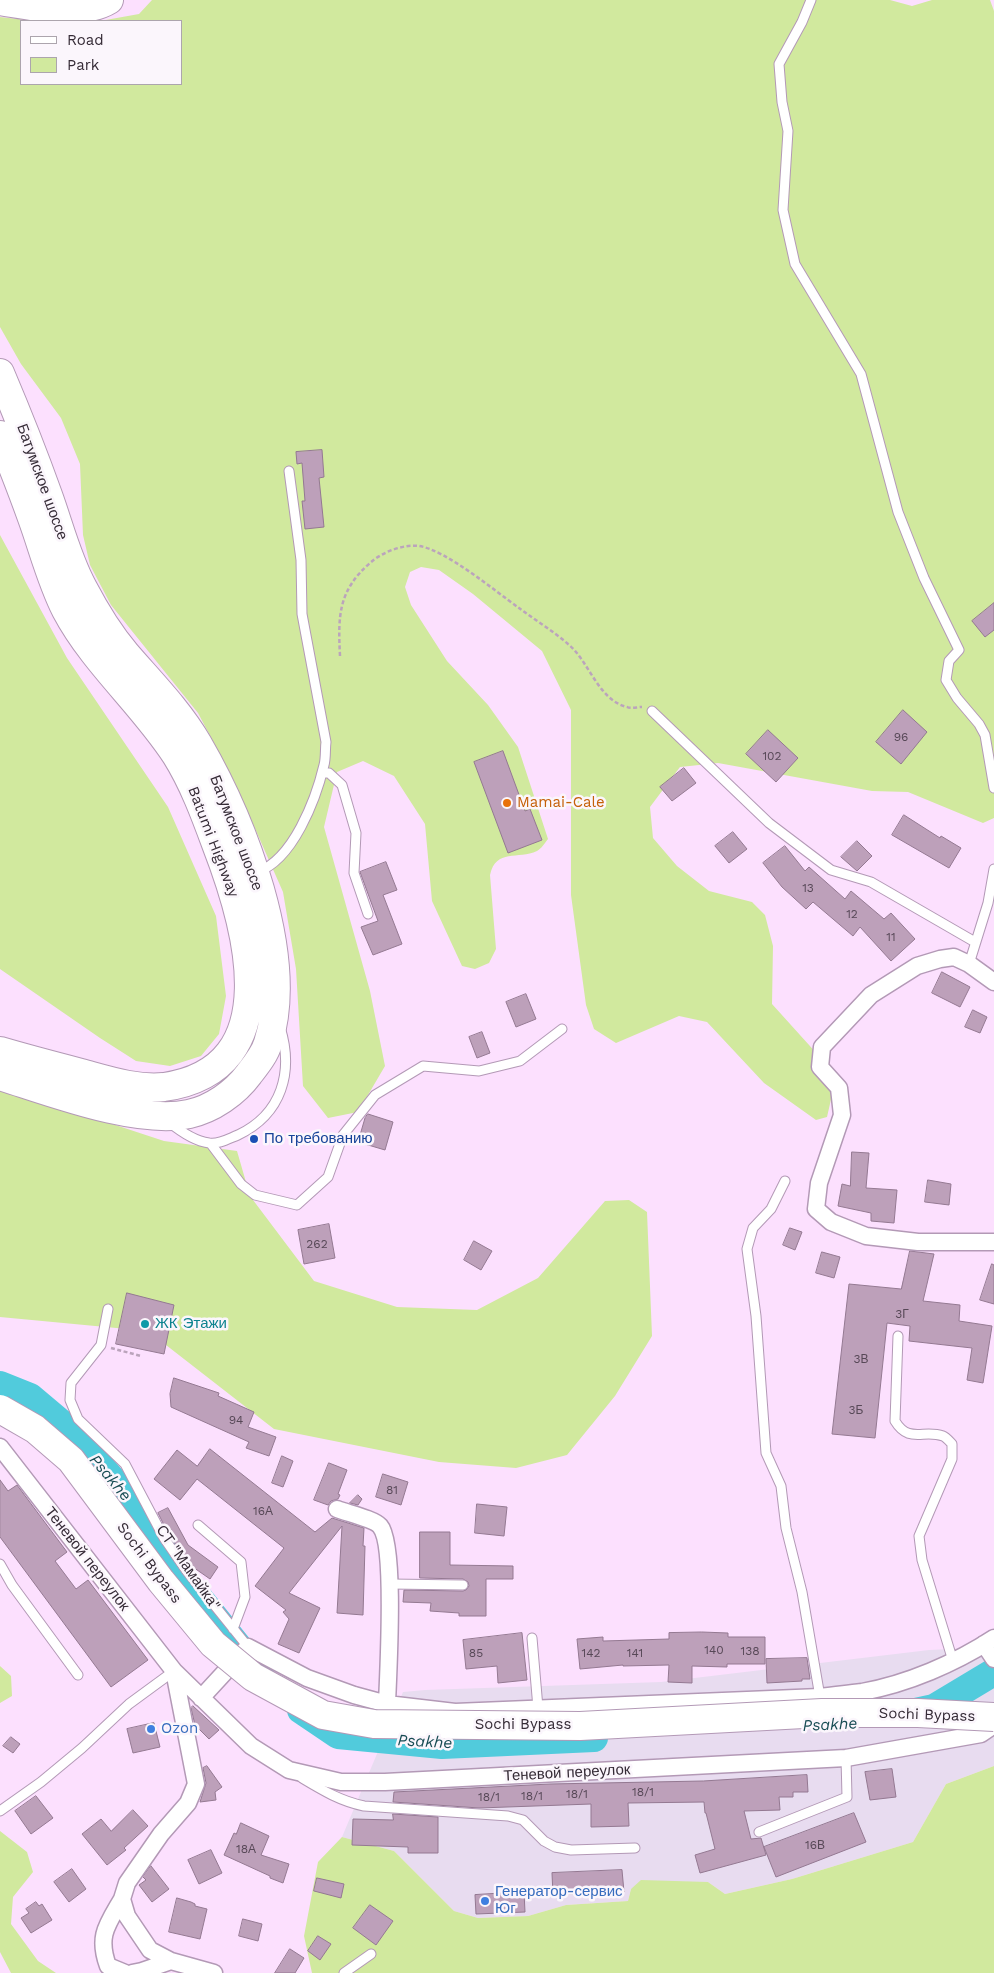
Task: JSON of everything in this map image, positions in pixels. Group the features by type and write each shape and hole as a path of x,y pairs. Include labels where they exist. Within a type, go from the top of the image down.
{"highway":[{"path":"0,1 54,8 88,8 109,0"},
{"name":"Батумское шоссе","path":"0,373 17,413 81,584 99,617 124,652 153,684 196,741 230,810 254,873 268,919 274,964 273,1025 268,1046 240,1087 214,1104 189,1114 160,1116 129,1112 85,1103 0,1076"},
{"name":"Batumi Highway","path":"0,435 66,609 87,643 155,725 177,757 201,804 227,870 241,920 250,972 250,994 244,1028 235,1046 227,1056 208,1072 185,1082 162,1087 140,1086 102,1079 0,1051"},
{"name":"Sochi Bypass","path":"0,1409 35,1430 71,1460 161,1582 213,1644 253,1677 323,1715 374,1724 570,1726 822,1713 918,1713 994,1717"}],"street":[{"path":"994,982 969,964 954,957 916,966 872,995 822,1047 820,1067 839,1088 842,1114 819,1182 816,1208 831,1222 866,1236 918,1242 994,1242"},
{"name":"Теневой переулок","path":"0,1447 174,1671 251,1746 289,1770 341,1782 385,1782 846,1758 981,1734 994,1725"},
{"path":"337,1509 378,1523 385,1532 390,1584 387,1704"},
{"path":"201,1698 248,1647 307,1678 354,1695 387,1704 455,1712 820,1697 863,1692 911,1678 953,1661 989,1641 994,1658"},
{"name":"Теневой переулок","path":"125,1973 108,1966 103,1952 104,1930 122,1900 127,1882 160,1834 188,1803 196,1784 174,1671"},
{"path":"122,1900 128,1916 150,1950 170,1961 214,1973"},
{"path":"132,1973 142,1972 170,1961"}],"lane":[{"path":"812,0 779,64 782,102 788,131 783,210 795,264 861,374 898,512 924,578 959,650 949,661 946,680 985,735 994,788"},
{"path":"254,873 264,870 291,844 309,808 325,763 326,742 302,614 300,560 289,471"},
{"path":"652,711 769,823 831,870 871,882 974,942"},
{"path":"322,773 329,773 342,785 356,833 354,873 368,914"},
{"path":"969,964 974,942 988,903 994,869"},
{"path":"160,1116 193,1139 211,1144 227,1140 255,1124 276,1102 284,1083 286,1061 283,1036 274,1008"},
{"path":"211,1144 241,1184 255,1195 297,1205 328,1177 342,1134 375,1095 424,1066 479,1071 520,1061 562,1029"},
{"path":"785,1181 771,1209 753,1228 747,1249 756,1316 766,1453 781,1486 786,1528 802,1592 820,1697"},
{"name":"СТ \"Мамайка\"","path":"108,1309 100,1346 71,1383 70,1400 78,1419 125,1464 164,1538 186,1570 248,1647"},
{"path":"898,1336 894,1421 899,1428 909,1434 943,1436 952,1444 952,1459 919,1536 922,1560 953,1661"},
{"path":"198,1525 241,1562 245,1598 233,1629"},
{"path":"0,1564 12,1585 78,1675"},
{"path":"390,1584 463,1585"},
{"path":"532,1638 538,1708"},
{"path":"0,1811 41,1782 82,1748 129,1704 174,1671"},
{"path":"759,1832 847,1797 846,1758"},
{"path":"289,1770 336,1798 349,1803 364,1806 508,1816 523,1820 544,1841 555,1847 571,1850 634,1848"},
{"path":"344,1973 371,1954"}],"path":[{"path":"340,656 338,628 340,605 357,574 376,557 397,548 418,546 444,555 569,644 608,695 619,704 628,708 642,707 652,711"},
{"path":"100,1346 142,1356"}],"shaded area":[{"path":"994,1647 994,1766 946,1784 913,1842 792,1879 725,1894 708,1882 631,1889 628,1901 566,1905 528,1916 478,1918 454,1911 394,1851 342,1837 403,1692 661,1682 929,1650"}],"green space":[{"path":"152,0 890,0 912,6 932,0 990,0 994,11 994,818 983,823 908,792 872,791 718,763 680,767 650,807 653,838 677,866 709,891 752,902 765,915 773,946 772,1004 828,1066 832,1095 827,1117 816,1120 764,1083 707,1022 679,1016 616,1043 594,1029 586,1005 571,895 571,710 542,651 473,594 439,570 421,567 410,572 405,587 411,605 447,661 488,705 518,747 548,839 537,851 530,854 509,856 497,861 490,875 496,949 489,963 475,969 462,966 432,901 425,824 394,776 363,761 337,772 324,827 370,991 385,1066 358,1112 328,1118 303,1086 296,969 283,892 234,781 198,713 111,605 90,565 83,535 80,464 61,418 21,364 0,327 0,17 26,20 20,20 20,85 182,85 182,20 106,20 139,14"},
{"path":"0,535 67,658 168,807 216,916 226,996 219,1034 201,1056 170,1066 136,1061 0,969"},
{"path":"0,1087 164,1141 237,1151 250,1196 314,1281 397,1307 477,1310 538,1278 605,1201 629,1200 647,1212 652,1336 615,1396 567,1455 516,1468 439,1462 274,1429 148,1331 0,1317"},
{"path":"0,1666 11,1676 12,1696 0,1703"},
{"path":"994,1766 994,1973 312,1973 304,1936 318,1862 342,1837 394,1851 454,1911 478,1918 528,1916 566,1905 628,1901 631,1889 641,1880 708,1882 725,1894 792,1879 913,1842 946,1784"},
{"path":"0,1831 27,1852 33,1872 13,1897 11,1924 38,1961 56,1973 11,1973 0,1952"}],"building":[{"path":"322,450 324,477 319,478 324,527 305,529 302,501 305,501 302,463 297,464 296,452"},
{"path":"994,603 994,630 985,637 972,621"},
{"path":"903,710 927,732 901,764 876,742"},
{"path":"768,730 798,758 776,782 746,754"},
{"path":"503,751 525,811 530,809 542,840 508,853 474,762"},
{"path":"684,768 696,783 672,801 660,787"},
{"path":"904,815 940,838 941,836 961,848 949,868 892,835"},
{"path":"733,832 747,849 729,863 715,846"},
{"path":"857,841 872,856 857,871 841,857"},
{"path":"785,846 805,871 809,867 845,899 851,891 884,919 891,913 915,939 891,961 860,927 853,936 813,902 806,909 782,887 763,863"},
{"path":"386,862 397,890 383,895 402,944 373,955 361,927 378,921 360,872"},
{"path":"942,972 970,987 960,1007 932,993"},
{"path":"526,994 536,1019 516,1027 506,1002"},
{"path":"973,1010 987,1017 980,1033 965,1027"},
{"path":"482,1032 490,1053 477,1058 469,1037"},
{"path":"368,1114 393,1122 385,1150 358,1142"},
{"path":"852,1152 869,1153 866,1188 897,1190 894,1223 871,1221 871,1213 838,1206 842,1184 850,1186"},
{"path":"928,1180 951,1184 949,1205 925,1202"},
{"path":"329,1224 335,1258 304,1264 298,1230"},
{"path":"790,1228 802,1232 795,1250 783,1245"},
{"path":"474,1241 492,1251 481,1270 464,1260"},
{"path":"910,1251 934,1254 923,1301 960,1305 959,1321 992,1326 983,1383 967,1380 972,1348 909,1341 910,1326 887,1323 875,1438 832,1434 849,1284 901,1289"},
{"path":"822,1252 840,1257 834,1278 816,1273"},
{"path":"992,1264 994,1265 994,1304 980,1300"},
{"name":"ЖК Этажи","path":"127,1293 174,1305 164,1354 116,1344"},
{"path":"174,1378 219,1393 218,1396 254,1412 248,1427 276,1437 269,1456 246,1448 249,1442 171,1407 170,1394"},
{"path":"210,1449 315,1532 332,1518 364,1528 363,1615 337,1613 342,1526 289,1593 320,1608 299,1653 278,1644 289,1619 283,1612 286,1610 255,1586 284,1548 197,1479 180,1500 154,1479 177,1450 197,1466"},
{"path":"282,1456 293,1461 283,1487 272,1483"},
{"path":"329,1463 347,1470 338,1499 331,1501 328,1505 314,1500"},
{"path":"383,1474 408,1482 401,1505 376,1497"},
{"path":"0,1480 8,1491 17,1485 67,1552 55,1561 76,1589 88,1580 148,1660 111,1687 0,1537"},
{"path":"358,1495 362,1499 358,1505 350,1503"},
{"path":"477,1504 507,1507 504,1536 475,1533"},
{"path":"168,1508 188,1545 218,1567 210,1579 190,1565 169,1535 158,1513"},
{"path":"420,1532 450,1532 450,1565 513,1566 513,1579 486,1579 486,1616 459,1616 459,1613 430,1611 431,1603 403,1602 404,1590 463,1591 469,1586 468,1582 463,1579 420,1578"},
{"path":"522,1633 527,1680 498,1683 497,1666 466,1669 463,1640"},
{"path":"669,1633 728,1633 728,1637 765,1637 765,1664 727,1664 727,1667 692,1666 692,1683 668,1682 669,1665 623,1665 580,1669 577,1639 603,1637 603,1641 669,1639"},
{"path":"807,1658 810,1679 767,1683 766,1659"},
{"path":"193,1706 219,1730 209,1739 195,1725 191,1708"},
{"path":"154,1723 160,1747 133,1753 127,1729"},
{"path":"11,1737 20,1744 13,1753 3,1746"},
{"path":"207,1766 222,1787 215,1792 216,1800 200,1802 206,1783 203,1768"},
{"path":"892,1769 896,1797 870,1800 865,1772"},
{"path":"807,1775 808,1792 793,1792 793,1797 779,1797 780,1810 744,1811 751,1839 761,1838 766,1855 700,1873 695,1855 715,1849 705,1813 704,1802 628,1803 629,1826 591,1827 591,1804 479,1808 393,1802 394,1792 550,1784 703,1781"},
{"path":"36,1796 53,1818 31,1834 15,1811"},
{"path":"133,1810 148,1826 124,1848 126,1850 107,1865 82,1834 101,1819 111,1831"},
{"path":"854,1813 866,1842 776,1877 764,1847"},
{"path":"393,1814 438,1817 438,1853 408,1853 408,1847 352,1845 353,1819 393,1820"},
{"path":"241,1823 269,1836 261,1855 289,1864 283,1883 224,1855"},
{"path":"211,1850 222,1873 199,1884 188,1860"},
{"path":"151,1866 169,1889 152,1902 139,1885 146,1880 143,1877"},
{"path":"72,1869 86,1889 69,1902 54,1882"},
{"path":"622,1870 624,1892 553,1895 552,1873"},
{"path":"317,1878 344,1884 341,1898 314,1891"},
{"path":"524,1892 525,1912 476,1914 475,1895"},
{"path":"177,1898 207,1909 200,1939 169,1932"},
{"path":"36,1902 39,1906 42,1904 52,1920 31,1933 21,1918 29,1913 26,1909"},
{"path":"370,1905 393,1921 376,1945 353,1928"},
{"path":"243,1919 262,1924 258,1941 239,1936"},
{"path":"318,1936 331,1944 320,1960 308,1951"},
{"path":"290,1949 304,1958 295,1973 275,1973"}],"waterway":[{"name":"Psakhe","path":"0,1385 30,1397 68,1429 123,1492 187,1583 261,1675"},
{"name":"Psakhe","path":"911,1713 934,1708 994,1672"},
{"name":"Psakhe","path":"301,1710 338,1735 442,1745 594,1738"}],"place":[{"name":"Mamai-Cale","path":"507,803"},
{"name":"По требованию","path":"254,1139"},
{"name":"ЖК Этажи","path":"145,1324"},
{"name":"Ozon","path":"151,1729"},
{"name":"Генератор-сервис Юг","path":"485,1901"}]}
